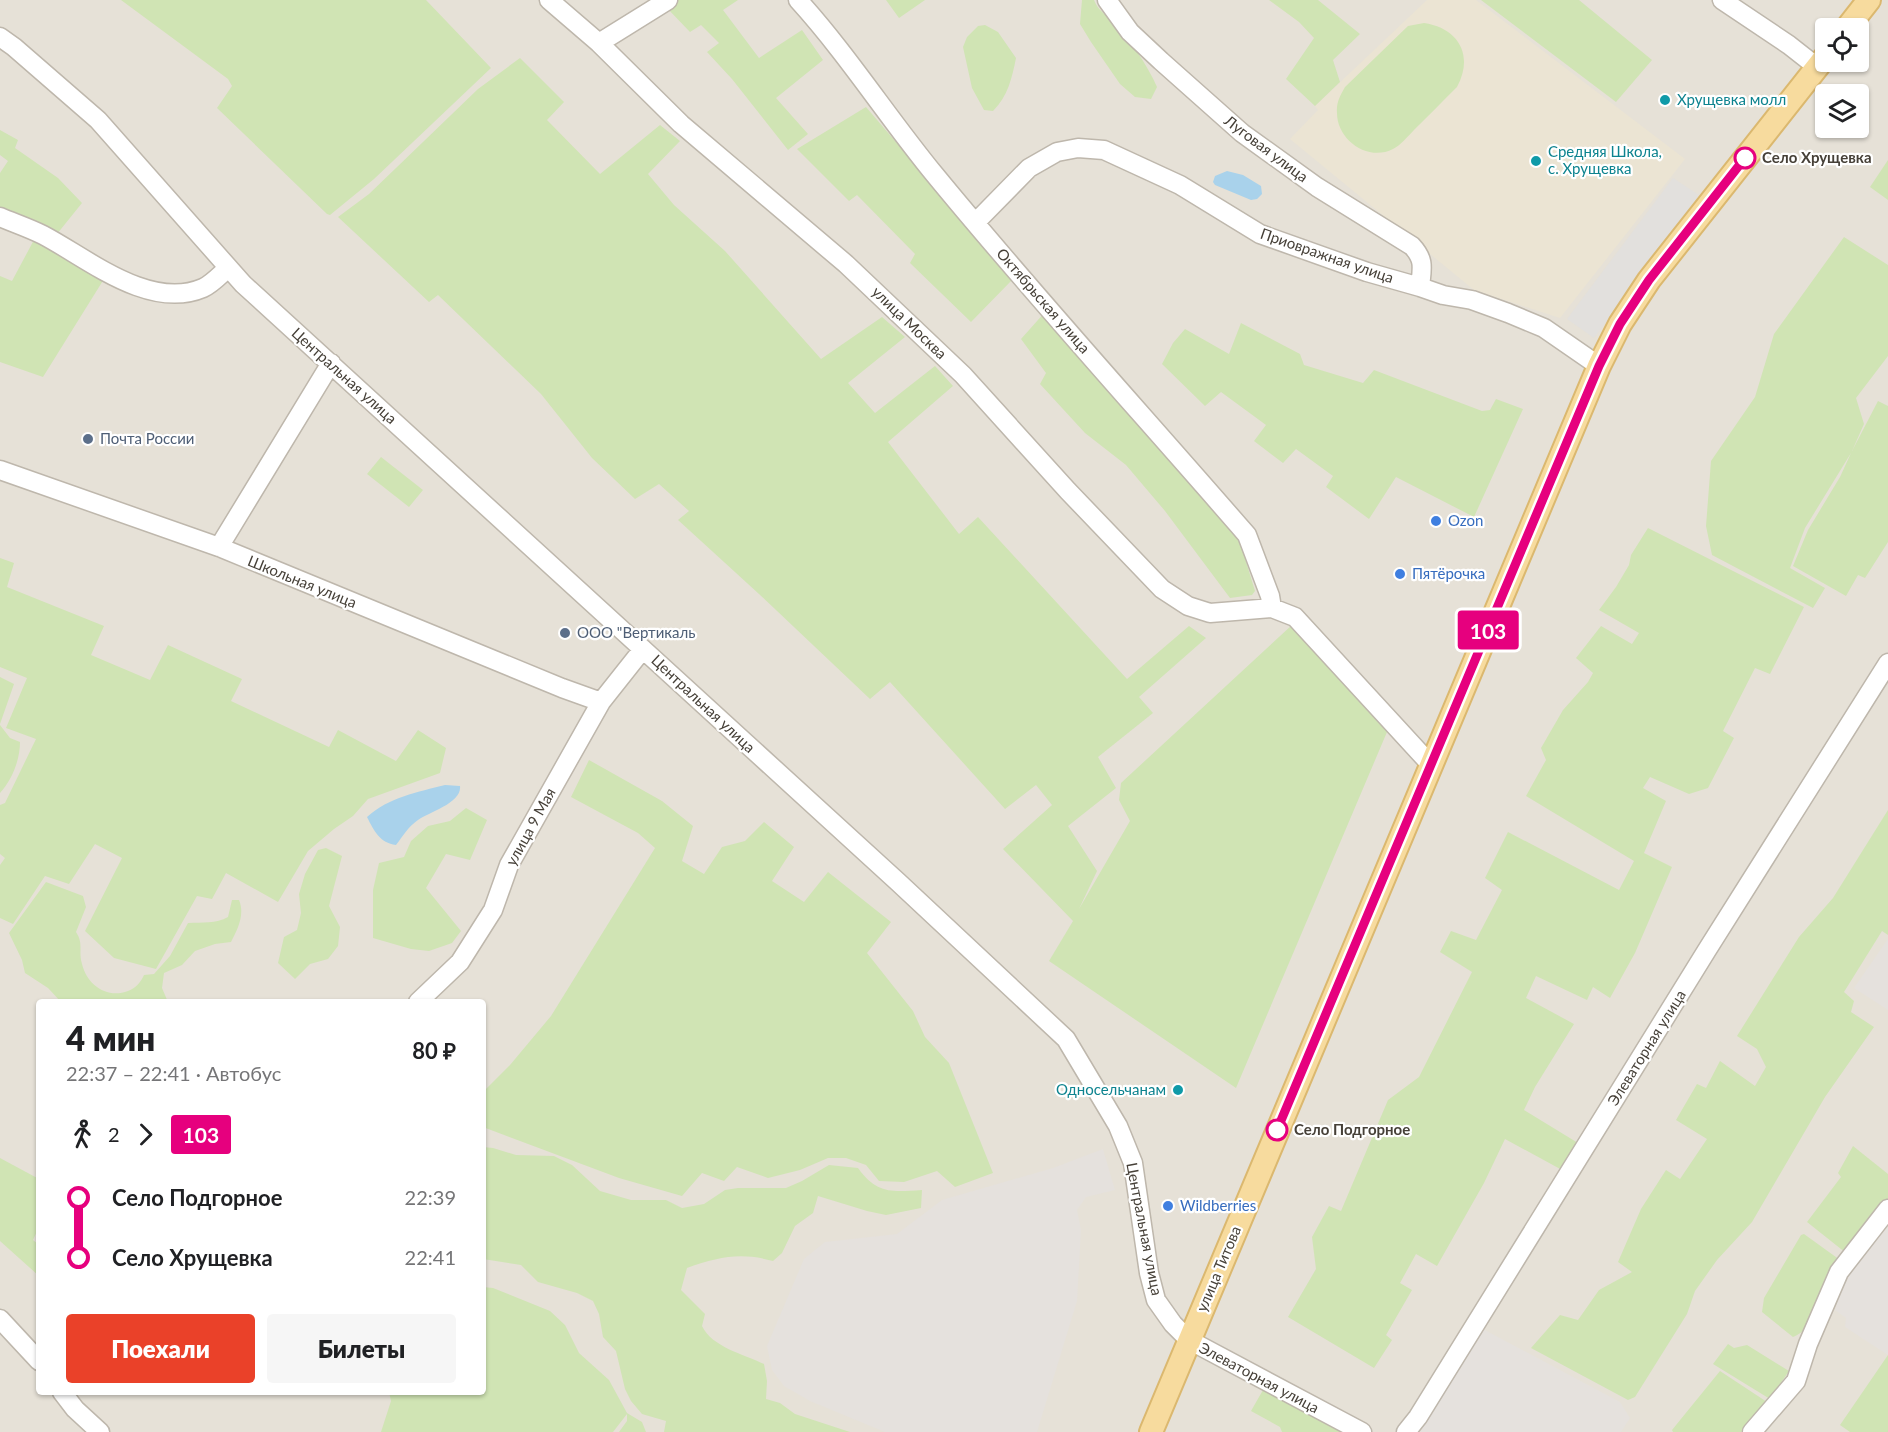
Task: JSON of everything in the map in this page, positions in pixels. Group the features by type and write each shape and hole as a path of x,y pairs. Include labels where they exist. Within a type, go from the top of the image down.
{"main road":[{"path":"1855,18 1869,0"},
{"name":"улица Титова","path":"1151,1432 1599,366 1620,324 1649,280 1815,70"}],"street":[{"name":"улица Москва","path":"549,0 599,43 681,124 846,264 963,375 1162,589 1188,606 1209,614 1272,608"},
{"path":"599,43 668,0"},
{"name":"Октябрьская улица","path":"798,0 831,37 885,111 975,223 1247,535 1270,596 1272,608"},
{"name":"Луговая улица","path":"1107,0 1130,32 1242,133 1317,187 1412,246 1420,254 1422,262 1420,286"},
{"path":"1722,0 1789,45 1815,59"},
{"name":"Центральная улица","path":"0,37 98,120 228,268 898,882 1065,1039 1118,1126 1133,1163 1149,1272 1156,1300 1173,1324 1189,1340"},
{"name":"Приовражная улица","path":"975,223 1029,168 1057,152 1078,148 1104,150 1180,185 1260,234 1367,272 1420,286 1443,295 1472,300 1544,328 1599,366"},
{"path":"0,217 40,233 127,282 152,292 177,293 203,288 228,268"},
{"path":"219,547 331,363"},
{"name":"Школьная улица","path":"0,470 219,547 601,702"},
{"path":"1272,608 1295,617 1432,766"},
{"name":"улица 9 Мая","path":"421,999 460,962 493,910 509,865 601,702 644,649"},
{"name":"Элеваторная улица","path":"1406,1432 1418,1417 1713,940 1888,663"},
{"path":"1752,1432 1796,1381 1808,1344 1839,1272 1888,1209"},
{"path":"0,1318 36,1358"},
{"name":"Элеваторная улица","path":"1189,1340 1362,1432"},
{"path":"64,1395 75,1409 100,1432"}],"shaded area":[{"path":"0,0 1888,0 1888,1432 0,1432"},
{"path":"1427,0 1476,0 1685,159 1560,318 1474,290 1290,139 1318,110 1315,106"},
{"path":"1673,178 1699,195 1594,338 1567,319"},
{"path":"1888,939 1888,1010 1854,988"},
{"path":"1103,1149 1115,1190 1086,1197 1077,1210 1081,1230 1077,1301 1037,1432 885,1432 810,1401 784,1386 772,1370 767,1346 804,1259 825,1242 897,1234 942,1200 1053,1168"},
{"path":"1888,1227 1888,1355 1845,1327 1846,1318 1835,1310 1844,1277"},
{"path":"1483,1329 1620,1402 1630,1418 1621,1432 1420,1432"}],"green space":[{"path":"121,0 426,0 491,68 374,179 330,215 217,108 232,86 228,79"},
{"path":"677,0 738,0 723,10 759,58 802,30 823,60 776,98 808,134 788,150 732,79 707,52 719,43 701,25 690,32 666,7"},
{"path":"886,0 925,0 899,18"},
{"path":"1082,0 1094,0 1099,9 1119,28 1138,52 1157,87 1151,99 1135,97 1120,84 1080,24"},
{"path":"1269,0 1318,0 1360,34 1333,60 1340,82 1315,106 1286,79 1314,38 1299,22"},
{"path":"1481,0 1579,0 1652,60 1616,102"},
{"path":"1424,23 1446,31 1460,45 1464,65 1457,87 1393,149 1374,153 1356,146 1348,140 1338,123 1337,106 1345,87 1408,26"},
{"path":"985,25 998,32 1016,58 1006,93 993,111 984,110 972,88 963,47 967,37 978,26"},
{"path":"520,58 564,102 547,120 600,174 660,125 680,141 648,174 674,205 725,251 821,359 882,317 905,337 848,383 875,413 935,366 953,386 888,442 959,534 978,517 1127,679 1189,626 1206,638 1139,697 1153,713 1098,757 1116,788 1068,826 1097,871 1079,909 1130,821 1119,800 1121,783 1292,625 1387,732 1236,1088 1049,961 1073,921 1003,849 1052,805 1036,785 1005,809 890,682 870,699 678,520 689,511 659,484 635,499 592,458 541,394 438,295 429,302 338,217 369,194 478,89"},
{"path":"866,107 1013,279 971,322 910,263 915,254 857,195 849,201 797,149"},
{"path":"0,130 18,140 15,148 58,178 82,203 57,234 29,219 0,208 0,173 8,161 0,155"},
{"path":"1888,160 1888,200 1870,187"},
{"path":"1844,237 1888,265 1888,356 1856,398 1864,424 1852,451 1878,401 1888,406 1888,542 1865,578 1858,575 1846,596 1793,566 1808,530 1840,477 1851,453 1805,528 1790,568 1825,588 1813,608 1712,555 1706,526 1711,461 1755,397 1774,334"},
{"path":"35,238 104,279 43,377 0,362 0,276 12,281"},
{"path":"1046,311 1240,542 1255,591 1252,595 1230,598 1165,511 1126,465 1085,433 1040,384 1046,373 1021,339"},
{"path":"1241,323 1300,354 1304,365 1363,383 1374,370 1482,411 1490,410 1496,399 1523,409 1474,517 1396,477 1369,519 1326,487 1333,476 1296,449 1283,463 1254,441 1266,425 1221,392 1205,406 1162,364 1173,343 1185,329 1229,354"},
{"path":"381,457 423,490 409,507 367,474"},
{"path":"1648,528 1804,607 1770,674 1755,668 1723,731 1734,738 1708,788 1689,794 1650,777 1643,788 1666,801 1644,853 1672,867 1635,953 1610,998 1593,987 1587,1000 1536,976 1526,998 1574,1024 1535,1087 1524,1110 1578,1143 1562,1170 1505,1139 1484,1183 1437,1266 1416,1254 1400,1283 1412,1290 1386,1335 1392,1340 1374,1368 1288,1317 1316,1269 1312,1237 1329,1206 1341,1211 1388,1100 1419,1077 1472,972 1440,952 1451,931 1476,940 1502,890 1485,878 1508,832 1619,890 1634,861 1526,796 1546,760 1541,748 1563,710 1593,673 1576,658 1601,626 1632,644 1639,633 1599,610 1616,587 1629,565 1631,555"},
{"path":"0,558 14,563 7,587 104,626 91,655 150,680 168,645 242,679 231,701 329,747 338,730 396,761 418,730 446,748 440,773 368,799 353,816 308,851 278,902 226,873 212,899 197,896 156,969 114,958 85,931 122,858 95,844 69,884 45,876 13,924 0,918 0,865 5,858 0,854 0,805 5,803 36,739 6,728 27,678 0,667"},
{"path":"0,677 14,684 0,724"},
{"path":"0,725 10,738 20,742 15,769 0,793"},
{"path":"589,760 662,801 693,826 682,861 704,874 722,847 745,841 764,822 794,847 772,881 804,902 828,872 891,922 867,953 913,1011 925,1037 949,1063 993,1173 955,1187 937,1171 904,1182 879,1181 866,1165 846,1158 828,1158 800,1170 768,1178 737,1167 724,1181 702,1173 682,1196 619,1178 486,1128 486,1089 510,1065 551,1016 655,848 638,833 571,797"},
{"path":"466,808 487,820 470,860 446,854 426,888 461,931 452,943 429,951 411,949 373,938 373,890 379,863 404,857 411,841 428,826 450,821"},
{"path":"1888,810 1888,935 1882,931 1844,992 1854,1001 1851,1012 1874,1027 1825,1097 1752,1222 1717,1260 1695,1291 1687,1314 1635,1397 1628,1400 1531,1348 1560,1315 1578,1320 1599,1290 1632,1272 1618,1262 1641,1209 1666,1170 1680,1179 1707,1139 1676,1120 1697,1084 1706,1088 1720,1061 1755,1086 1766,1067 1757,1049 1737,1036 1799,937 1833,898"},
{"path":"326,848 342,856 329,906 340,927 338,946 328,959 310,964 295,979 278,963 284,937 297,930 301,913 299,894 305,874 318,850"},
{"path":"46,882 83,896 86,907 76,932 80,940 80,955 85,972 93,984 99,988 106,992 120,993 131,990 144,975 154,974 170,956 188,923 214,922 228,917 232,900 239,900 241,905 241,916 231,942 215,944 195,951 182,965 164,973 162,988 167,999 58,999 48,988 25,973 22,960 9,933"},
{"path":"1853,1146 1888,1174 1888,1200 1846,1253 1807,1222 1841,1177 1838,1173"},
{"path":"486,1147 516,1155 554,1156 572,1165 600,1191 631,1200 666,1200 682,1208 704,1204 725,1190 786,1188 829,1165 858,1168 878,1187 893,1191 922,1190 921,1208 886,1215 818,1196 813,1213 795,1226 782,1253 773,1261 740,1256 709,1261 687,1268 681,1290 705,1314 702,1326 720,1345 764,1364 767,1381 766,1399 780,1403 795,1414 850,1432 664,1432 666,1421 642,1414 631,1401 625,1389 616,1351 603,1337 599,1314 593,1301 577,1293 538,1282 521,1265 486,1259"},
{"path":"0,1158 36,1177 36,1234 33,1240 36,1242 36,1273 0,1241"},
{"path":"1804,1234 1840,1260 1816,1315 1802,1332 1793,1337 1762,1312 1764,1298 1801,1235"},
{"path":"486,1287 493,1288 550,1311 565,1325 579,1353 609,1380 627,1413 642,1422 646,1432 619,1432 627,1421 627,1414 613,1432 381,1432 391,1401 390,1395 486,1395"},
{"path":"1728,1344 1734,1348 1747,1345 1789,1371 1770,1399 1713,1364"},
{"path":"1888,1355 1888,1432 1850,1432 1840,1425"},
{"path":"1720,1371 1767,1402 1741,1432 1673,1432 1672,1430"},
{"path":"1263,1390 1342,1432 1282,1432 1280,1427 1251,1411"}],"water":[{"path":"1227,171 1243,175 1261,186 1262,194 1257,199 1251,200 1215,185 1213,182 1215,176"},
{"path":"445,785 460,786 456,797 414,823 396,845 382,839 367,817 394,800"}],"bus line":[{"name":"103","path":"1277,1130 1599,366 1620,324 1649,280 1745,158"}],"place":[{"name":"Хрущевка молл","path":"1665,100"},
{"name":"Село Хрущевка","path":"1745,158"},
{"name":"Средняя Школа, с. Хрущевка","path":"1536,161"},
{"name":"Почта России","path":"88,439"},
{"name":"Ozon","path":"1436,521"},
{"name":"Пятёрочка","path":"1400,574"},
{"name":"ООО \"Вертикаль","path":"565,633"},
{"name":"Односельчанам","path":"1178,1090"},
{"name":"Село Подгорное","path":"1277,1130"},
{"name":"Wildberries","path":"1168,1206"}]}
